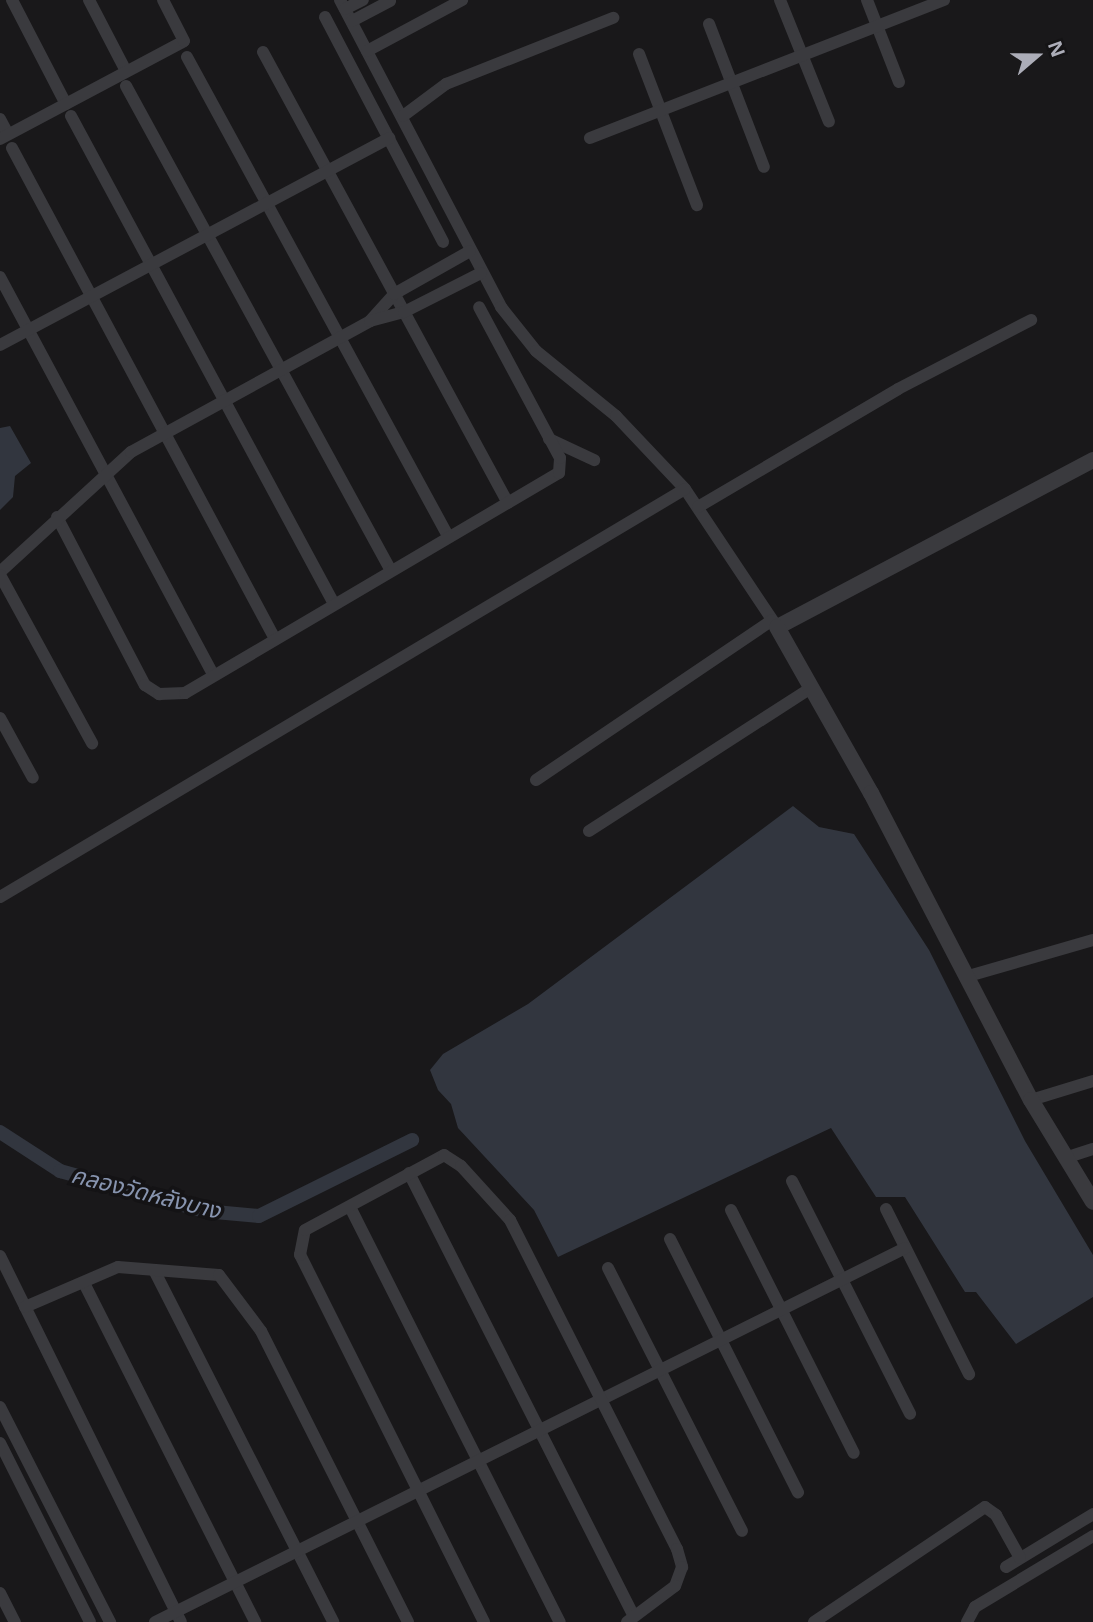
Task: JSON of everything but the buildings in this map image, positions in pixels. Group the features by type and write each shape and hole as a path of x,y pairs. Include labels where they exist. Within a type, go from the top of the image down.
{"street":[{"path":"12,0 66,104"},
{"path":"89,0 126,71"},
{"path":"0,119 4,137 184,41 163,0"},
{"path":"363,0 343,4 403,116 481,273 519,333 616,416 685,489 698,507 774,624 871,793 1031,1101 1093,1202"},
{"path":"367,51 462,0"},
{"path":"780,0 829,122"},
{"path":"867,0 899,82"},
{"path":"590,138 944,0"},
{"path":"352,21 390,1"},
{"path":"325,17 443,242"},
{"path":"403,116 446,84 613,18"},
{"path":"709,24 764,167"},
{"path":"263,52 508,503"},
{"path":"639,54 696,205"},
{"path":"187,57 448,536"},
{"path":"126,86 390,569"},
{"path":"71,116 333,602"},
{"path":"0,345 389,138"},
{"path":"12,148 274,637"},
{"path":"370,321 394,294 470,251"},
{"path":"92,743 0,574 106,473 165,434 370,321 404,312 481,273"},
{"path":"0,277 213,674"},
{"path":"57,517 145,685 170,695 185,692 333,602 559,473 560,458 479,307"},
{"path":"698,507 898,389 1031,320"},
{"path":"549,438 594,460"},
{"path":"536,779 774,624 1093,460"},
{"path":"0,897 685,489"},
{"path":"589,831 811,688"},
{"path":"0,718 33,778"},
{"path":"965,977 1093,940"},
{"path":"1031,1101 1093,1081"},
{"path":"1065,1158 1093,1149"},
{"path":"409,1173 540,1430 630,1619 675,1586 681,1561 517,1234 492,1199 453,1158 433,1158 305,1230 300,1255 484,1622"},
{"path":"792,1181 910,1414"},
{"path":"350,1207 560,1622"},
{"path":"886,1209 969,1374"},
{"path":"731,1210 854,1453"},
{"path":"670,1239 799,1492"},
{"path":"155,1622 179,1617 236,1582 905,1248"},
{"path":"0,1256 179,1617"},
{"path":"25,1307 118,1266 219,1275 231,1286 261,1331 408,1622"},
{"path":"608,1268 742,1531"},
{"path":"154,1270 333,1622"},
{"path":"84,1283 255,1622"},
{"path":"0,1407 110,1622"},
{"path":"12,1431 0,1441 90,1622"},
{"path":"814,1622 985,1507 996,1515 1020,1558"},
{"path":"1006,1567 1093,1514"},
{"path":"967,1622 975,1607 1093,1536"},
{"path":"0,1593 15,1622"}],"shaded area":[{"path":"10,426 31,463 15,476 13,497 0,510 0,428"},
{"path":"793,806 819,827 854,834 929,950 1025,1141 1093,1255 1093,1297 1016,1344 976,1292 965,1292 905,1197 876,1197 831,1128 558,1257 534,1210 458,1128 451,1104 438,1090 430,1070 443,1054 528,1004"}],"waterway":[{"name":"คลองวัดหลังบาง","path":"0,1132 60,1171 204,1211 259,1216 412,1140"}]}
